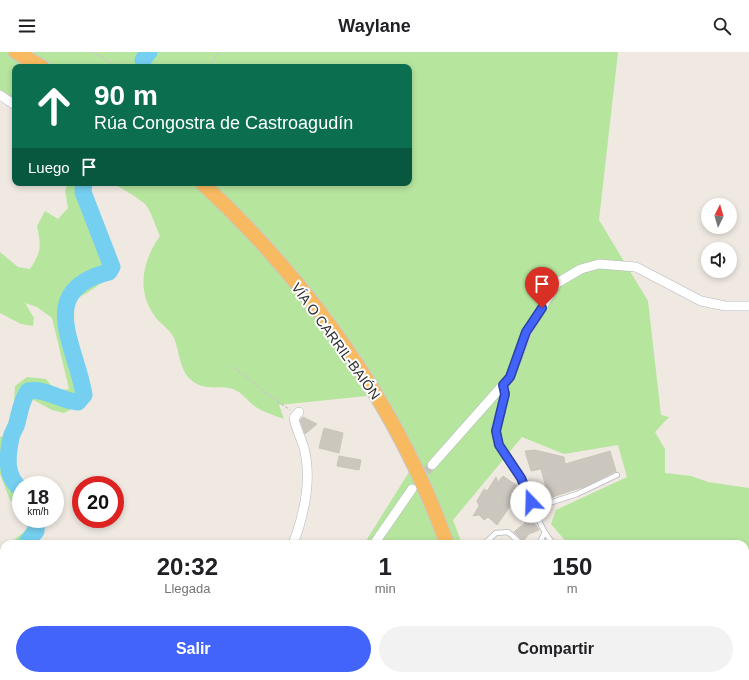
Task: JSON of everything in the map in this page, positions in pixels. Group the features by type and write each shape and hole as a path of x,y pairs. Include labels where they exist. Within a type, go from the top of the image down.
{"highway":[{"path":"16,52 37,64"},
{"name":"VÍA O CARRIL-BAIÓN","path":"205,186 265,248 308,298 366,378 414,464 434,509 446,540"}],"street":[{"path":"0,94 12,103"},
{"path":"432,465 510,377 526,332 557,283 581,268 599,264 636,267 701,301 725,306 749,306"},
{"path":"294,540 303,508 306,487 304,448 296,415"},
{"path":"377,540 412,489"}],"lane":[{"path":"503,385 505,394 496,431 499,445 507,455 524,484 540,520 544,534 550,540"},
{"path":"534,508 577,494 618,475"},
{"path":"488,540 496,533 508,532 516,540"},
{"path":"541,540 544,534"}],"path":[{"path":"92,52 114,64"},
{"path":"210,64 220,52"},
{"path":"234,367 296,415"}],"green space":[{"path":"0,52 618,52 599,220 648,301 661,415 669,417 655,432 665,449 665,473 691,476 708,482 749,488 749,540 565,540 551,524 556,510 627,477 618,445 564,454 522,437 453,520 460,540 366,540 414,464 376,395 279,405 284,419 260,410 239,392 226,387 204,386 191,380 187,376 180,360 174,338 154,315 148,305 145,295 144,275 146,265 149,255 160,236 145,204 118,186 412,186 412,64 12,64 12,103 0,95"},
{"path":"67,186 90,186 89,192 115,265 113,275 74,300 74,332 90,388 88,400 64,413 52,410 30,398 14,457 20,476 12,476 12,501 10,500 0,474 0,437 6,435 13,417 15,386 27,377 46,379 56,388 62,390 69,389 52,318 37,307 25,303 34,318 33,326 21,324 0,313 0,252 18,267 30,269 39,253 40,244 37,226 45,211 58,219 68,208 65,190"},
{"path":"27,528 40,528 38,537 35,540 14,540"}],"building":[{"path":"303,417 317,424 305,434 300,420"},
{"path":"324,428 343,433 339,453 319,448"},
{"path":"535,450 564,457 565,464 610,451 616,471 586,486 549,498 541,469 531,471 525,451"},
{"path":"339,456 361,460 359,470 337,466"},
{"path":"503,476 522,489 497,525 488,517 484,520 479,515 473,516 479,506 477,501 484,489 487,491 496,477 498,482"},
{"path":"531,518 539,530 529,534 524,540 522,540 514,532"}],"waterway":[{"path":"143,60 149,52"},
{"path":"12,478 8,466 10,445 21,407 28,391 41,391 78,402 84,395 69,340 66,322 66,306 72,292 86,280 109,272 112,267 83,192 84,186"},
{"path":"29,540 36,531 36,528"}],"tunnel":[{"path":"418,482 432,465"}],"route":[{"path":"531,502 527,489 521,478 499,445 496,431 505,394 503,385 510,377 526,332 542,308"}]}
